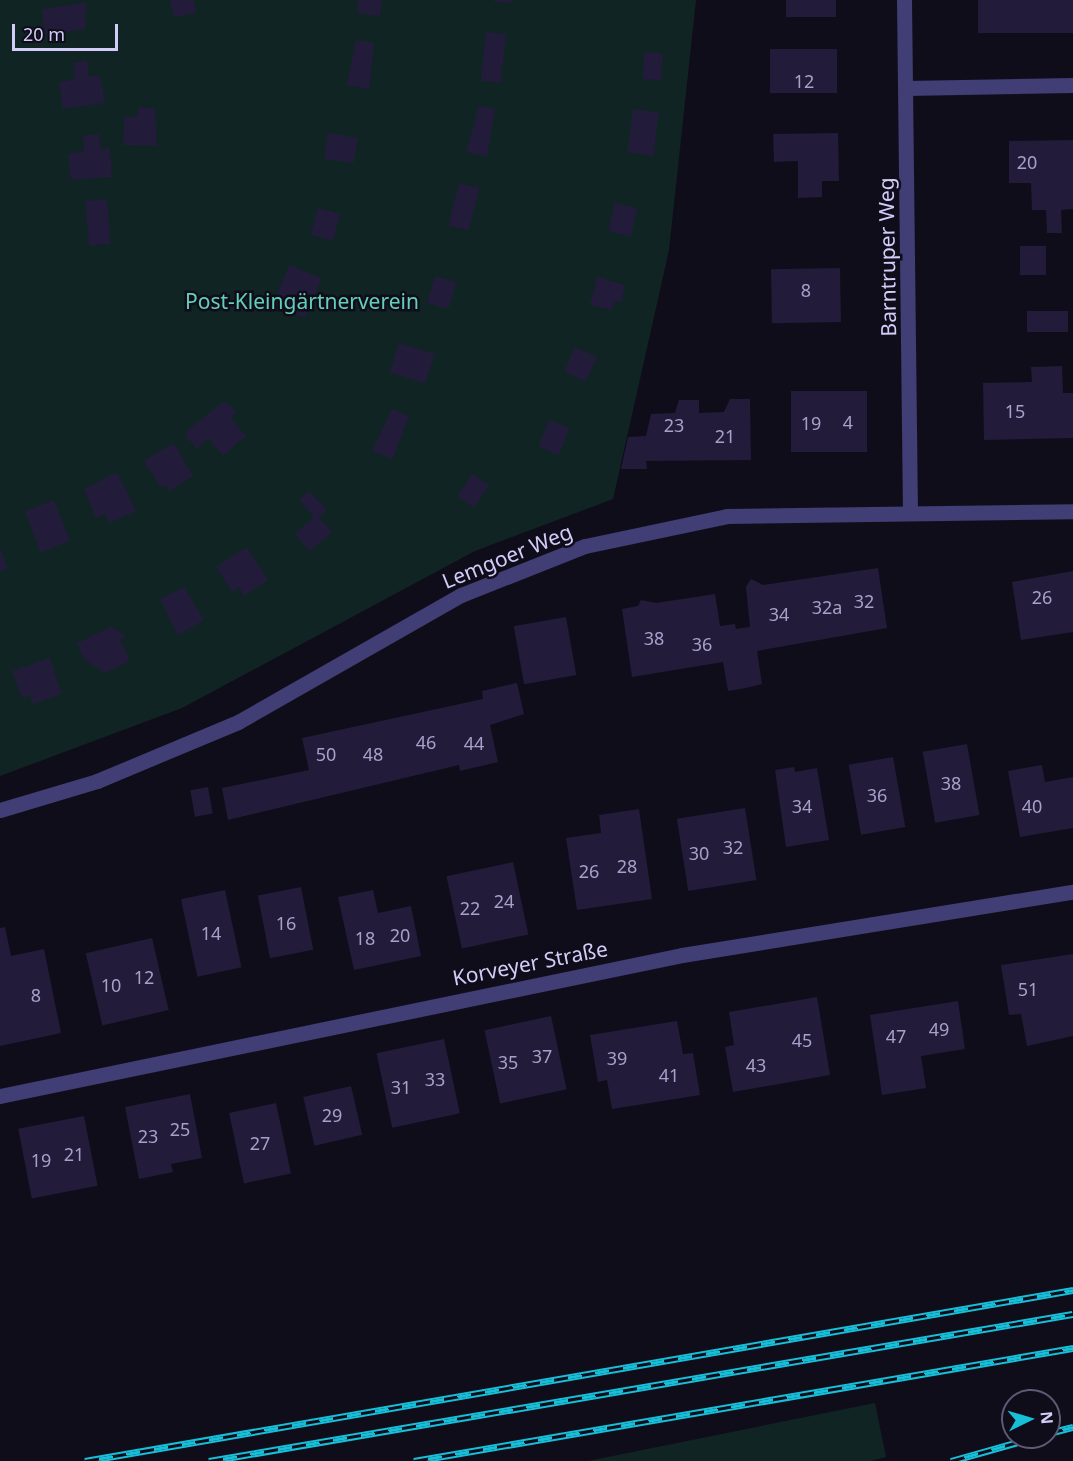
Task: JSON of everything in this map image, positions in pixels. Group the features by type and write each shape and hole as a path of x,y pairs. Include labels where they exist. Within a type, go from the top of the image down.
{"street":[{"name":"Barntruper Weg","path":"904,0 910,513"},
{"path":"906,88 1073,85"},
{"name":"Lemgoer Weg","path":"0,810 97,781 238,722 461,595 585,546 728,516 1073,511"},
{"name":"Korveyer Straße","path":"0,1096 682,955 1073,892"}],"green space":[{"name":"Post-Kleingärtnerverein","path":"0,0 696,0 669,250 613,499 475,551 182,708 0,776"},
{"path":"875,1403 886,1457 871,1461 588,1461"}],"building":[{"path":"170,0 194,0 196,13 174,17"},
{"path":"358,0 382,0 380,16 357,13"},
{"path":"494,0 513,0 513,3 494,2"},
{"path":"786,0 836,0 836,17 786,17"},
{"path":"978,0 1073,0 1073,33 978,33"},
{"path":"86,2 85,29 46,35 41,10"},
{"path":"486,32 506,34 501,83 481,81"},
{"path":"356,40 374,43 369,89 347,85"},
{"path":"770,49 837,49 837,93 770,93"},
{"path":"644,52 663,53 662,80 643,79"},
{"path":"87,60 89,77 100,75 105,103 63,109 59,83 75,79 73,63"},
{"path":"479,106 495,109 487,157 466,152"},
{"path":"139,107 155,108 157,146 123,145 124,117 138,116"},
{"path":"633,109 659,112 653,156 628,153"},
{"path":"328,133 358,138 354,163 324,159"},
{"path":"838,133 839,181 822,181 822,197 798,198 798,161 774,162 773,134"},
{"path":"99,134 101,150 110,148 112,177 71,180 68,154 84,151 83,136"},
{"path":"1073,140 1073,209 1061,210 1062,233 1047,233 1046,210 1032,210 1031,183 1009,183 1009,141"},
{"path":"459,183 479,188 469,231 448,226"},
{"path":"107,199 111,244 89,246 85,201"},
{"path":"615,203 637,208 631,236 608,231"},
{"path":"318,208 340,214 333,241 311,235"},
{"path":"1020,246 1046,246 1046,275 1020,275"},
{"path":"289,265 321,278 305,318 273,305"},
{"path":"840,268 841,322 772,323 771,269"},
{"path":"435,276 456,282 448,309 427,303"},
{"path":"597,277 625,285 621,303 614,301 612,310 590,305"},
{"path":"1027,311 1068,311 1068,332 1027,332"},
{"path":"399,343 434,354 425,383 390,373"},
{"path":"575,347 597,357 586,381 564,372"},
{"path":"1062,366 1063,393 1073,393 1073,438 984,440 983,383 1032,382 1031,367"},
{"path":"791,391 867,391 867,452 791,452"},
{"path":"730,399 750,399 751,460 646,461 647,469 621,469 628,437 646,436 651,414 675,413 679,400 699,400 699,413 724,412"},
{"path":"224,401 237,412 231,419 246,436 223,456 208,438 197,449 185,436 187,431"},
{"path":"392,409 409,416 393,459 372,451"},
{"path":"549,420 570,428 559,455 539,447"},
{"path":"174,443 193,476 169,491 166,485 161,488 144,461"},
{"path":"117,472 136,511 109,523 106,514 96,518 84,489"},
{"path":"472,474 489,485 474,508 457,497"},
{"path":"309,491 327,510 319,517 332,532 310,551 295,534 314,517 299,500"},
{"path":"54,500 70,541 41,552 25,511"},
{"path":"0,547 8,568 0,571"},
{"path":"247,547 268,580 244,596 239,587 232,592 216,567"},
{"path":"878,568 887,628 757,651 762,684 728,691 723,662 632,677 622,609 638,606 641,600 656,603 715,594 720,626 735,624 736,629 750,627 746,587 751,579 763,585"},
{"path":"1073,571 1073,632 1021,640 1012,582"},
{"path":"184,587 204,620 178,635 160,599"},
{"path":"566,617 576,675 524,684 514,626"},
{"path":"111,627 126,636 120,640 130,661 105,673 84,659 77,643"},
{"path":"50,658 61,694 33,704 30,695 22,698 12,671"},
{"path":"517,683 524,714 490,725 498,762 460,771 459,765 228,820 222,788 309,770 302,738 483,699 482,691"},
{"path":"967,744 980,815 935,823 923,752"},
{"path":"893,757 905,827 861,835 849,765"},
{"path":"1042,765 1045,782 1073,777 1073,828 1020,837 1008,771"},
{"path":"794,767 795,772 817,768 829,840 786,847 775,770"},
{"path":"208,787 213,814 195,817 190,790"},
{"path":"745,808 756,880 688,891 677,819"},
{"path":"639,809 652,899 577,910 566,838 601,833 599,815"},
{"path":"513,862 528,934 462,949 446,876"},
{"path":"301,887 313,950 270,958 258,895"},
{"path":"225,890 241,967 197,977 181,899"},
{"path":"373,890 378,913 411,906 421,956 354,970 338,897"},
{"path":"5,927 11,956 44,949 61,1033 0,1046 0,928"},
{"path":"152,938 169,1010 102,1025 86,953"},
{"path":"1073,954 1073,1036 1027,1046 1021,1014 1009,1015 1001,965"},
{"path":"817,997 830,1075 733,1092 725,1047 734,1045 729,1012"},
{"path":"958,1001 965,1049 921,1056 926,1088 882,1095 870,1015"},
{"path":"551,1016 567,1089 500,1103 484,1030"},
{"path":"677,1021 683,1054 693,1053 700,1095 612,1109 607,1080 598,1082 590,1035"},
{"path":"444,1039 460,1113 392,1128 377,1053"},
{"path":"351,1086 362,1135 315,1146 303,1097"},
{"path":"190,1094 202,1158 171,1164 173,1172 139,1179 125,1107"},
{"path":"276,1103 291,1173 244,1183 229,1113"},
{"path":"84,1116 98,1186 32,1198 18,1129"}],"railway":[{"path":"85,1461 1073,1290"},
{"path":"209,1461 1073,1314"},
{"path":"414,1461 1073,1348"},
{"path":"1061,1430 1073,1427"},
{"path":"951,1461 1001,1447"}]}
